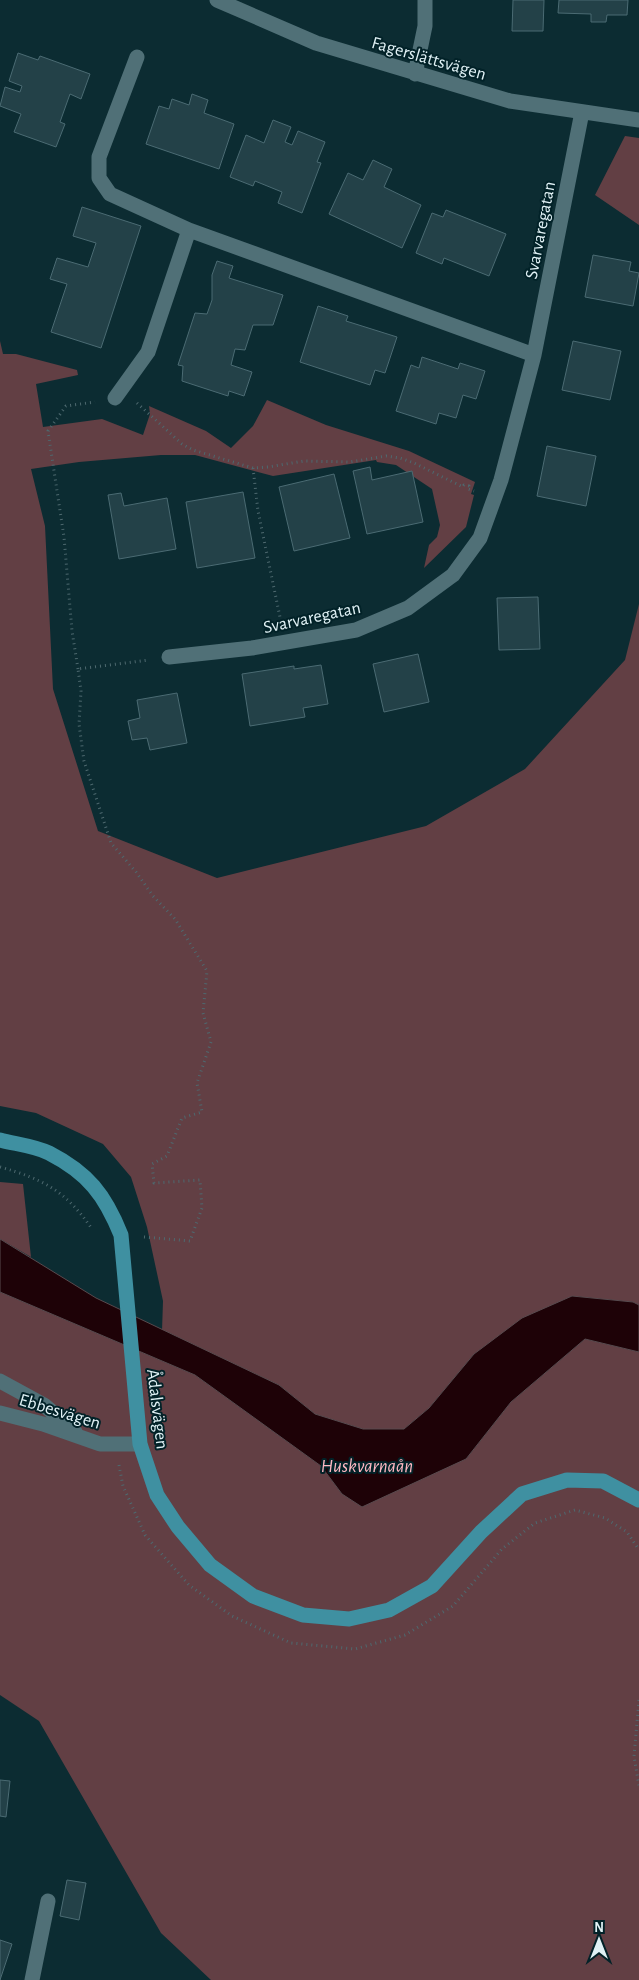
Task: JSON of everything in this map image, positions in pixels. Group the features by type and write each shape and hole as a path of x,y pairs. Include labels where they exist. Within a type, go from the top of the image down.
{"main road":[{"name":"Ådalsvägen","path":"0,1140 48,1153 90,1180 111,1211 121,1236 140,1444 157,1495 178,1527 210,1565 253,1596 303,1615 349,1618 389,1610 432,1586 481,1532 522,1494 567,1480 603,1481 639,1500"}],"street":[{"name":"Fagerslättsvägen","path":"217,0 316,43 415,74 510,101 639,120"},
{"path":"415,74 425,26 425,0"},
{"path":"137,56 100,157 100,178 110,194 189,230 534,355"},
{"name":"Svarvaregatan","path":"169,657 252,648 356,630 408,608 452,575 480,538 494,499 534,355 582,112"},
{"path":"118,394 148,352 189,230"},
{"path":"0,1381 44,1405 82,1438"},
{"name":"Ebbesvägen","path":"0,1413 43,1424 100,1444 140,1444"},
{"path":"32,1980 48,1901"}],"path":[{"path":"121,1236 190,1241 202,1208 200,1180 154,1182 152,1164 167,1156 182,1118 202,1112 197,1083 211,1042 203,1013 207,971 176,919 153,896 136,872 111,844 84,761 79,724 81,691 72,631 64,537 48,431 66,406 118,394 143,408 182,444 208,455 252,468 268,468 304,461 350,462 386,456 407,460 463,487 464,484 469,486 468,489 494,499"},
{"path":"252,468 258,512 285,642"},
{"path":"78,669 169,657"},
{"path":"0,1167 27,1174 56,1189 80,1211 94,1232"},
{"path":"115,1444 123,1486 145,1535 189,1585 232,1616 291,1643 354,1649 405,1635 453,1606 502,1549 535,1523 574,1510 605,1518 627,1532 639,1550"},
{"path":"639,1700 634,1756 639,1786"}],"shaded area":[{"path":"625,136 639,138 639,225 595,195"},
{"path":"0,341 3,354 16,354 77,370 78,375 36,384 43,427 102,419 143,435 150,414 149,406 206,431 231,448 253,426 267,400 326,425 409,451 475,482 471,494 474,495 466,527 424,568 429,545 437,537 440,525 432,489 396,465 377,462 376,460 273,476 195,455 161,455 79,462 31,469 45,526 53,689 98,831 217,878 426,826 525,769 625,660 639,604 639,1305 633,1302 572,1296 474,1354 429,1408 404,1429 363,1429 315,1414 279,1385 162,1331 163,1301 147,1227 131,1177 103,1144 36,1113 0,1106"},
{"path":"0,1182 23,1184 31,1257 0,1239"},
{"path":"0,1292 195,1375 321,1466 342,1494 466,1459 511,1402 585,1339 639,1352 639,1980 211,1980 161,1933 39,1721 0,1695"}],"water":[{"name":"Huskvarnaån","path":"0,1239 96,1298 279,1385 315,1414 363,1429 404,1429 429,1408 474,1354 522,1318 572,1296 633,1302 639,1305 639,1352 585,1339 511,1402 466,1459 362,1507 342,1494 321,1466 195,1375 0,1292"}],"building":[{"path":"513,0 544,0 543,31 512,31"},
{"path":"559,0 628,0 627,15 607,15 606,22 591,22 591,14 558,13"},
{"path":"18,53 38,60 40,56 90,74 81,99 70,94 60,122 65,124 56,147 14,132 21,114 0,106 5,87 20,92 22,86 9,81"},
{"path":"192,94 208,100 204,113 234,124 219,169 146,144 159,106 169,109 172,99 189,105"},
{"path":"273,120 291,127 285,142 292,145 298,131 325,142 317,162 321,163 302,213 278,203 282,192 255,181 253,186 230,177 246,135 264,143"},
{"path":"373,160 392,169 384,187 421,205 402,248 329,214 348,173 363,180"},
{"path":"82,207 141,226 101,348 51,332 67,284 50,279 57,258 88,267 96,243 73,236"},
{"path":"446,210 506,234 489,276 444,258 442,264 416,253 432,213 443,217"},
{"path":"593,255 631,262 629,271 639,273 633,306 585,297"},
{"path":"217,261 233,266 229,278 283,295 273,325 253,325 245,350 235,349 231,365 252,372 244,396 229,391 228,396 182,381 183,366 178,365 195,313 207,314 212,300 212,275"},
{"path":"318,306 348,316 346,321 397,337 385,373 375,370 370,385 300,362"},
{"path":"573,341 621,351 610,400 562,390"},
{"path":"422,357 458,369 460,363 485,371 476,399 463,395 456,418 439,413 436,424 396,411 411,365 419,368"},
{"path":"547,446 596,456 586,506 537,496"},
{"path":"370,467 372,480 412,471 423,522 367,534 353,471"},
{"path":"334,474 350,538 294,551 279,487"},
{"path":"243,492 255,558 197,568 186,502"},
{"path":"121,493 124,506 167,498 176,549 119,559 108,495"},
{"path":"538,597 540,649 499,650 497,598"},
{"path":"418,654 429,702 384,712 373,664"},
{"path":"321,665 328,704 303,708 305,717 250,726 242,674 294,666 294,669"},
{"path":"177,693 187,743 150,750 147,738 132,740 128,721 140,718 137,700"},
{"path":"0,1780 10,1781 6,1817 0,1816"},
{"path":"67,1880 86,1883 79,1920 60,1916"},
{"path":"0,1940 12,1944 0,1980"}]}
